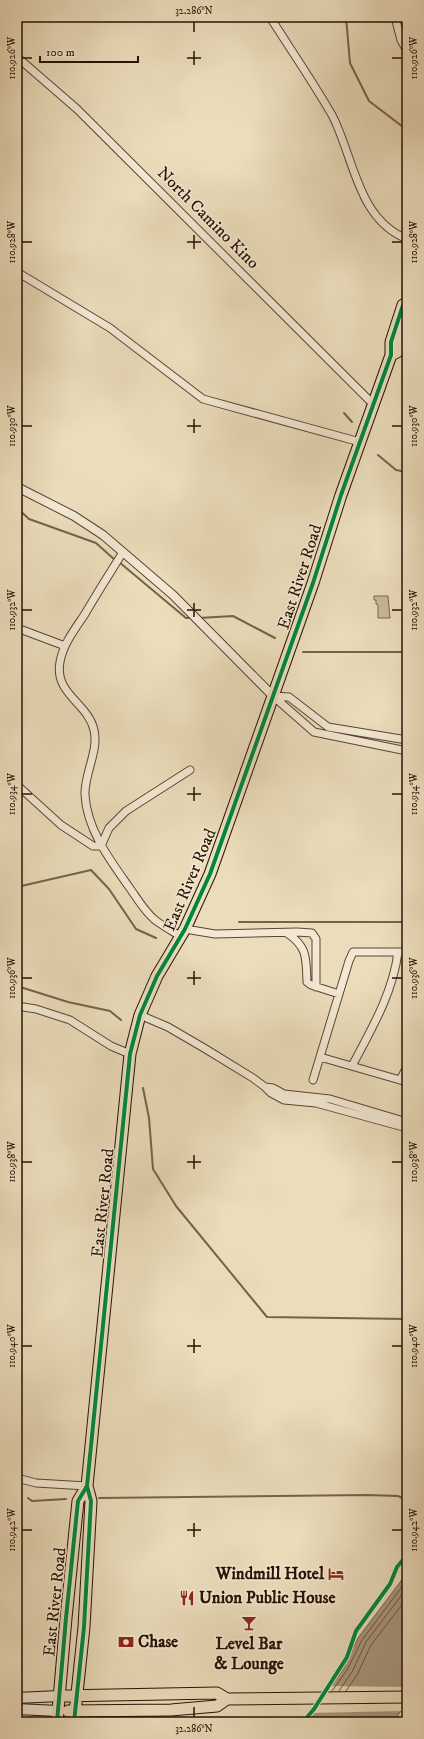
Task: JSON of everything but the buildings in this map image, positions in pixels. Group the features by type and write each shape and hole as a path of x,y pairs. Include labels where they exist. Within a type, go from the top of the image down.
{"main road":[{"name":"East River Road","path":"58,1716 78,1502 86,1486 130,1054 140,1015 157,976 183,933 210,874 391,355 391,342 403,306 407,303"},
{"name":"East River Road","path":"391,355 398,352 407,325"},
{"name":"East River Road","path":"74,1722 86,1599 91,1501 86,1486"},
{"path":"17,1698 217,1693 227,1699 407,1697"},
{"path":"17,1709 58,1716 75,1711 171,1710 217,1706 227,1699"}],"street":[{"path":"270,17 332,116 365,200 380,221 399,236 407,239"},
{"path":"395,17 401,40 407,51"},
{"name":"North Camino Kino","path":"17,57 77,109 374,404"},
{"path":"17,272 110,328 203,399 360,442"},
{"path":"17,487 74,516 103,535 173,595 273,696 314,732 407,751"},
{"path":"123,552 65,646 59,669 61,681 67,692 90,720 94,730 94,743 86,781 85,795 89,813 101,846 144,908 155,920 183,933 312,933 316,939 316,987"},
{"path":"17,628 65,646"},
{"path":"273,696 289,697 328,727 407,740"},
{"path":"101,846 110,828 126,811 190,770"},
{"path":"17,785 61,825 93,846 101,846"},
{"path":"287,933 296,939 305,951 307,982 316,987 339,994"},
{"path":"312,1080 353,952 407,952"},
{"path":"352,1066 382,1009 396,970 398,952"},
{"path":"17,1006 36,1009 70,1020 111,1046 130,1054"},
{"path":"140,1015 173,1030 284,1100 316,1103 407,1128"},
{"path":"320,1057 404,1081 407,1067"},
{"path":"265,1087 273,1088 284,1094 330,1099 407,1122"},
{"path":"17,1478 36,1483 86,1486"}],"shaded area":[{"path":"374,596 388,596 390,618 378,618 378,605 376,604 376,600 374,600"}],"water":[{"path":"407,1573 407,1701 394,1722 306,1722 344,1668 358,1638"}],"pier":[{"path":"329,1686 407,1687 407,1705 403,1711 310,1713"}],"waterway":[{"path":"346,17 350,63 369,101 407,130"},
{"path":"344,413 352,422"},
{"path":"378,455 396,470 407,472"},
{"path":"17,508 29,519 96,543 115,560"},
{"path":"119,562 186,618 192,618"},
{"path":"199,618 233,616 275,638"},
{"path":"303,652 407,652"},
{"path":"17,887 91,870 109,889 136,929 156,938"},
{"path":"239,922 407,922"},
{"path":"17,986 68,1002 110,1011 121,1020"},
{"path":"143,1088 149,1118 153,1169 176,1206 267,1317 407,1319"},
{"path":"99,1498 367,1495 398,1496 407,1500"},
{"path":"28,1498 32,1501 66,1499"}],"cycle path":[{"path":"57,1722 78,1501 87,1486 130,1054 140,1015 157,976 185,929 210,874 313,583 341,495 391,355 391,342 403,305 407,303"},
{"path":"74,1722 84,1627 91,1501 87,1486"},
{"path":"303,1722 314,1709 347,1657 356,1631 390,1584 397,1567 407,1555"}],"place":[{"name":"Windmill Hotel","path":"336,1574"},
{"name":"Union Public House","path":"187,1598"},
{"name":"Level Bar & Lounge","path":"249,1623"},
{"name":"Chase","path":"126,1642"}]}
